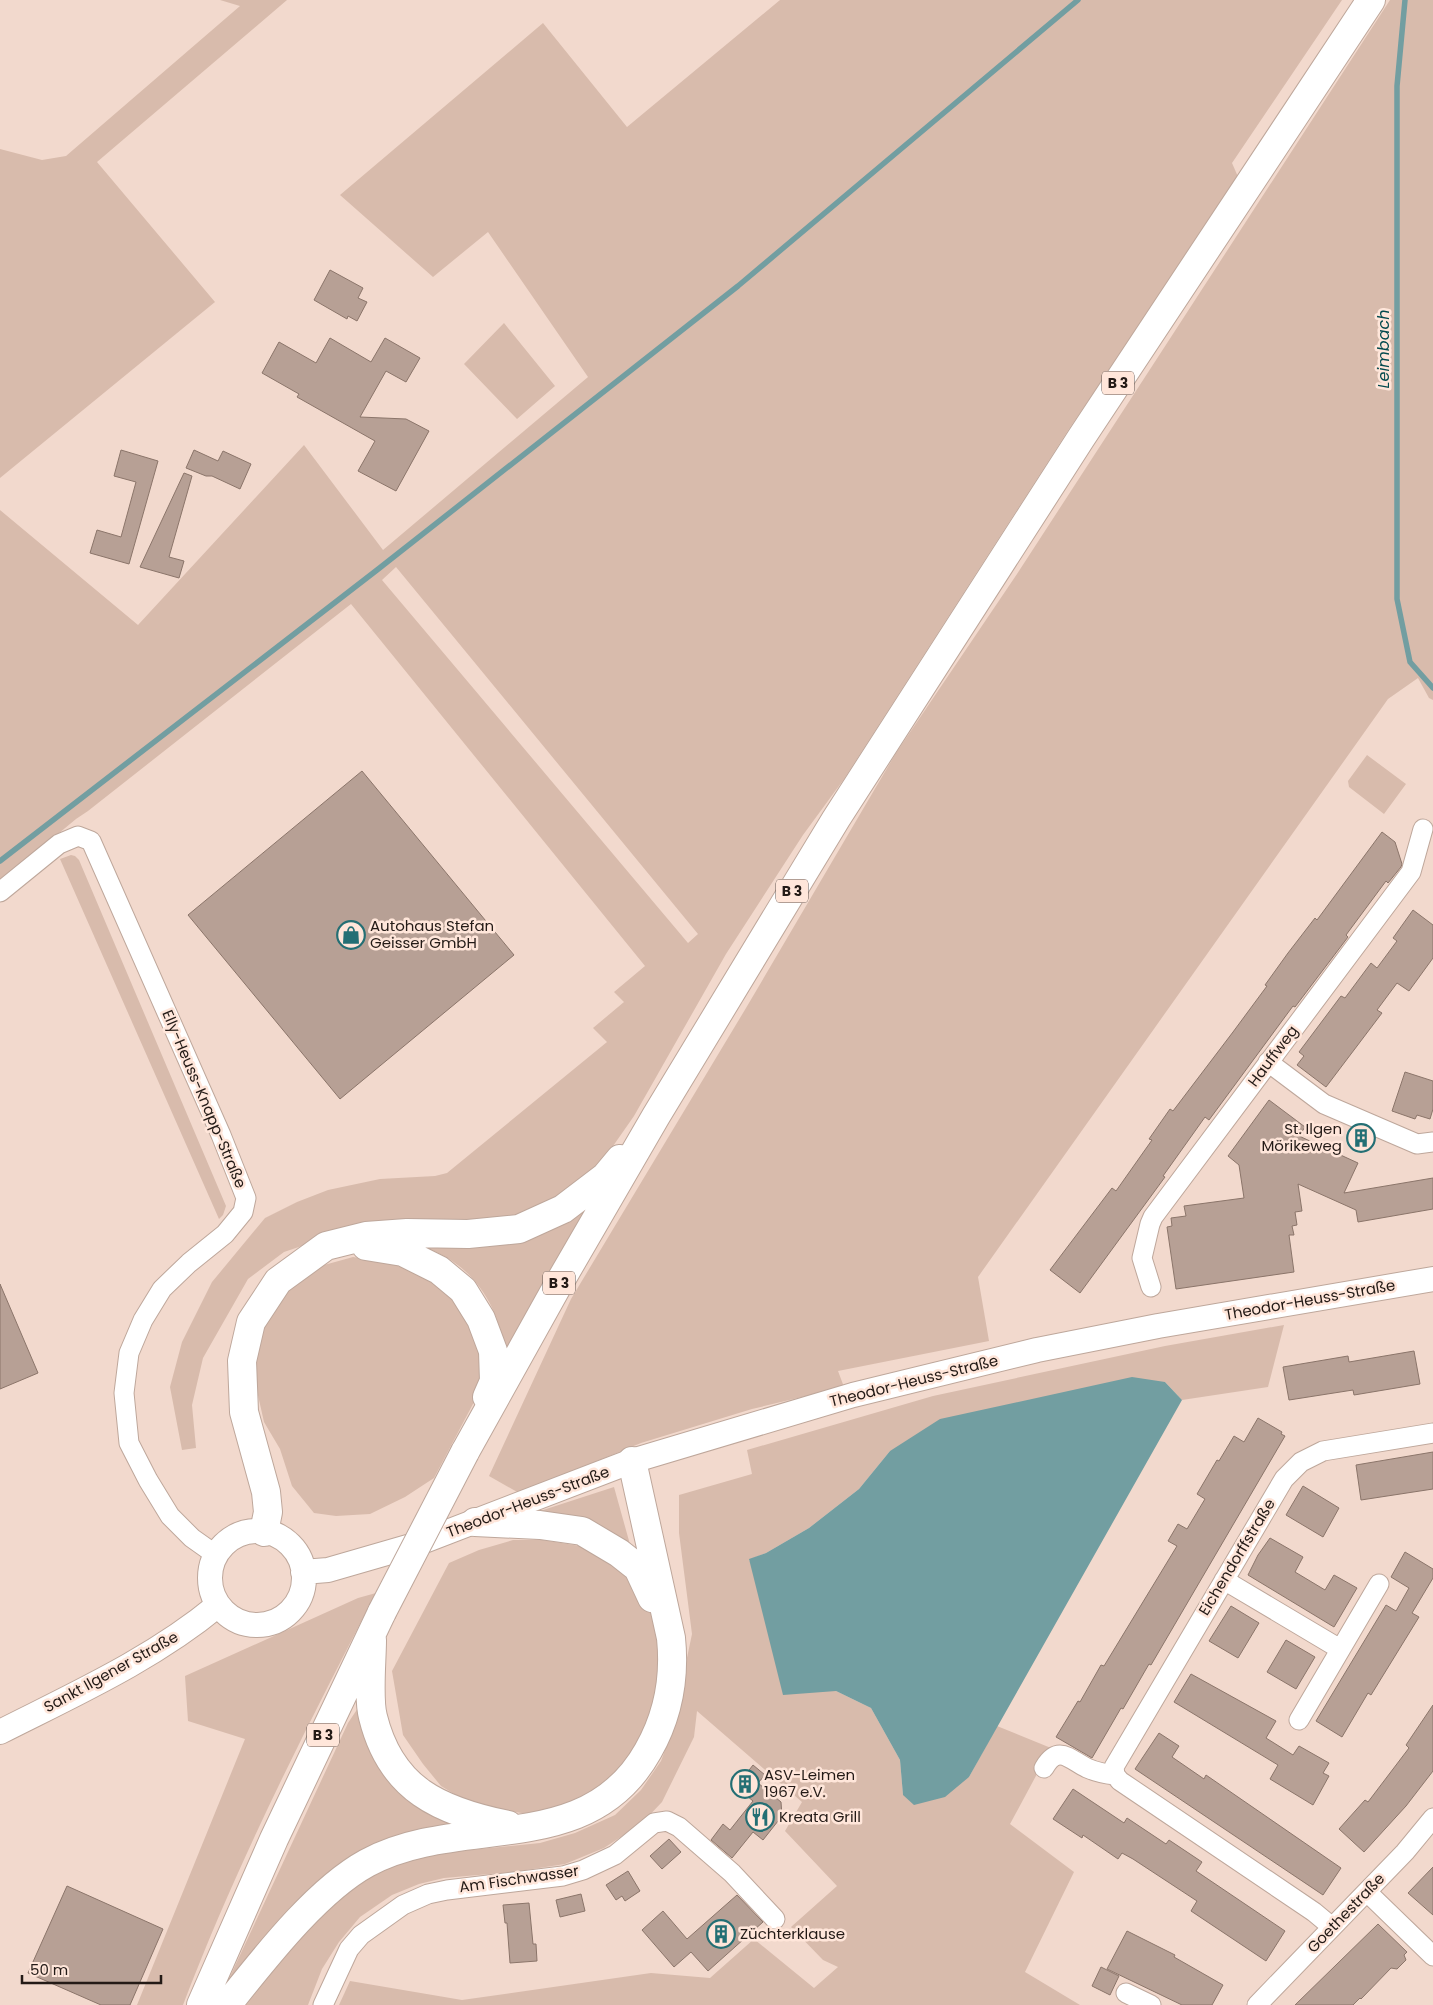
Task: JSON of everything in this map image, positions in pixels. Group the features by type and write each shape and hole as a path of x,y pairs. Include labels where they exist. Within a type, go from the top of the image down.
{"main road":[{"name":"B 3","path":"201,2005 274,1839 377,1621 465,1452 558,1285 656,1116 747,963 881,747 1081,438 1366,6"},
{"path":"264,1532 268,1512 266,1492 244,1412 242,1361 251,1322 278,1281 326,1246 366,1236 468,1234 518,1229 563,1209 605,1177 656,1116"},
{"path":"326,1246 367,1246 403,1252 439,1270 462,1290 481,1319 493,1351 494,1381 465,1452"},
{"path":"227,2005 269,1954 309,1910 347,1875 392,1852 428,1841 540,1826 564,1820 604,1800 627,1780 636,1769 654,1740 669,1698 672,1674 671,1638 632,1461"},
{"path":"475,1522 540,1524 582,1531 594,1538 619,1553 638,1568 671,1638"},
{"path":"377,1621 373,1716 387,1754 399,1772 428,1798 449,1809 479,1819 519,1828"}],"street":[{"name":"Hauffweg","path":"1151,1287 1142,1258 1153,1217 1411,872 1423,829"},
{"name":"Elly-Heuss-Knapp-Straße","path":"0,892 59,844 78,836 91,842 217,1126 246,1198 243,1212 233,1226 188,1263 157,1296 143,1320 130,1353 124,1393 129,1443 148,1480 170,1516 192,1538 216,1555"},
{"path":"1268,1062 1324,1104 1417,1144 1433,1142"},
{"name":"Theodor-Heuss-Straße","path":"303,1572 328,1570 411,1546 632,1461 853,1395 1037,1350 1158,1326 1433,1280"},
{"name":"Eichendorffstraße","path":"1115,1775 1116,1762 1284,1479 1301,1462 1323,1451 1433,1433"},
{"path":"250,1532 264,1532 278,1536 290,1545 299,1557 303,1572 303,1587 298,1602 288,1614 274,1622 259,1625 243,1623 229,1616 218,1605 210,1586 210,1575 216,1555 225,1544 236,1536 250,1532"},
{"path":"1224,1580 1340,1649"},
{"path":"1299,1720 1379,1584"},
{"name":"Sankt Ilgener Straße","path":"0,1732 100,1681 172,1640 218,1605"},
{"path":"1044,1768 1050,1759 1061,1755 1067,1756 1089,1769 1115,1775 1120,1782 1314,1912 1332,1928"},
{"name":"Goethestraße","path":"1257,2005 1405,1852 1433,1818"},
{"name":"Am Fischwasser","path":"323,2005 349,1949 361,1935 403,1905 428,1894 447,1890 563,1876 583,1870 614,1855 654,1823 660,1821 673,1823 723,1865 774,1919"},
{"path":"1367,1892 1433,1956"},
{"path":"1126,1993 1151,2005"}],"shaded area":[{"path":"220,0 287,0 97,162 215,302 0,478 0,149 42,160 66,156 240,6"},
{"path":"780,0 1342,0 1232,163 1239,179 1069,429 844,779 803,835 726,954 634,1116 597,1169 552,1205 512,1221 337,1234 284,1252 248,1279 203,1358 192,1405 196,1448 182,1450 170,1387 182,1342 212,1282 265,1218 297,1202 328,1190 380,1179 435,1176 447,1173 607,1042 593,1028 624,1002 614,992 645,966 351,604 76,819 0,882 0,510 138,625 304,445 383,550 588,377 488,232 433,277 340,195 543,23 627,127","holes":["396,567 698,934 688,943 382,580"]},
{"path":"1390,0 1433,0 1433,700 1429,698 1418,678 1388,699 978,1277 989,1341 838,1371 844,1387 752,1409 641,1443 519,1493 489,1476 571,1299 746,1008 896,753 1017,574"},
{"path":"504,323 555,386 517,419 464,364"},
{"path":"1367,755 1406,784 1384,814 1349,787 1348,781"},
{"path":"71,855 79,860 226,1206 223,1215 219,1219 60,859"},
{"path":"587,1206 504,1354 502,1339 493,1310 478,1285 457,1264 441,1254 415,1243"},
{"path":"353,1257 386,1262 415,1272 441,1286 462,1305 478,1333 484,1383 434,1478 405,1497 370,1514 336,1516 314,1513 292,1486 280,1449 264,1422 255,1382 258,1344 269,1313 287,1285 317,1267"},
{"path":"1284,1325 1268,1387 1182,1400 1165,1382 890,1451 859,1489 809,1528 766,1553 749,1560 836,1691 871,1708 900,1760 903,1795 969,1777 997,1726 1051,1748 1010,1824 1074,1872 1025,1972 1080,2005 339,2005 350,1981 462,2000 651,1973 710,1978 754,1939 814,1988 838,1967 823,1960 791,1927 837,1886 785,1831 802,1802 697,1711 694,1737 662,1802 642,1823 604,1848 565,1864 513,1872 444,1878 419,1884 392,1895 360,1917 339,1942 322,1969 308,2005 244,2005 301,1932 359,1881 386,1867 429,1854 540,1843 575,1833 615,1815 641,1790 661,1761 671,1734 692,1634 679,1533 679,1495 752,1474 747,1450 933,1396 1165,1346"},
{"path":"614,1487 631,1548 539,1514 540,1511"},
{"path":"513,1540 543,1540 580,1546 610,1559 641,1589 659,1633 659,1688 641,1740 618,1777 584,1801 535,1815 494,1809 464,1800 441,1786 403,1735 392,1671 449,1563 479,1550"},
{"path":"376,1593 298,1745 249,1848 183,2005 137,2005 245,1739 188,1721 185,1676 358,1598"},
{"path":"364,1699 444,1813 459,1830 384,1842 220,1998 348,1723"}],"water":[{"path":"1132,1377 1165,1382 1182,1400 969,1777 945,1797 914,1805 903,1795 900,1760 871,1708 836,1691 783,1695 749,1559 766,1553 809,1528 859,1489 890,1451 940,1419"}],"building":[{"path":"330,270 363,288 358,298 367,302 357,321 348,316 347,319 314,300"},
{"path":"330,338 371,362 385,338 420,358 406,382 386,371 360,417 406,419 429,431 396,491 358,471 375,441 297,397 299,394 262,373 279,342 316,363"},
{"path":"121,450 158,461 129,564 90,553 97,530 121,537 136,482 114,476"},
{"path":"194,450 218,461 223,451 251,464 240,489 212,476 206,476 186,468"},
{"path":"184,473 192,476 169,557 184,561 179,578 140,567"},
{"name":"Autohaus Stefan Geisser GmbH","path":"362,771 514,955 340,1099 188,915"},
{"path":"1382,832 1395,842 1402,864 1401,867 1388,883 1386,881 1346,935 1348,937 1295,1007 1293,1006 1209,1120 1205,1117 1163,1176 1165,1177 1080,1293 1050,1270 1112,1188 1116,1191 1152,1140 1149,1139 1170,1109 1173,1111 1267,986 1265,985 1288,953 1315,918 1317,920"},
{"path":"1413,910 1433,925 1433,958 1409,991 1397,983 1377,1010 1382,1013 1326,1087 1297,1065 1304,1056 1299,1052 1341,996 1345,998 1371,963 1377,968 1397,941 1393,938"},
{"path":"1405,1072 1433,1081 1433,1109 1430,1119 1417,1115 1415,1119 1392,1111"},
{"path":"1269,1100 1305,1127 1299,1136 1358,1163 1344,1193 1433,1178 1433,1209 1358,1222 1356,1210 1298,1184 1302,1211 1295,1212 1297,1225 1292,1226 1294,1235 1289,1235 1294,1272 1176,1289 1167,1227 1172,1226 1171,1218 1186,1216 1184,1206 1244,1198 1239,1165 1228,1156"},
{"path":"0,1284 38,1373 0,1389"},
{"path":"1414,1351 1420,1384 1354,1395 1353,1390 1289,1400 1283,1367 1348,1356 1349,1362"},
{"path":"1258,1418 1282,1432 1281,1434 1285,1436 1151,1665 1149,1664 1123,1709 1121,1708 1092,1758 1056,1737 1078,1701 1080,1702 1101,1665 1104,1666 1177,1546 1168,1541 1178,1524 1187,1529 1205,1499 1197,1494 1217,1460 1219,1461 1234,1436 1244,1442"},
{"path":"1433,1452 1433,1489 1361,1500 1356,1465"},
{"path":"1303,1486 1339,1508 1323,1537 1286,1515"},
{"path":"1270,1538 1303,1557 1295,1572 1325,1590 1334,1575 1357,1588 1334,1627 1248,1575 1258,1555"},
{"path":"1405,1552 1433,1569 1433,1578 1412,1613 1419,1617 1371,1695 1368,1693 1342,1737 1316,1721 1386,1605 1396,1611 1409,1588 1391,1577"},
{"path":"1231,1606 1259,1623 1238,1658 1209,1641"},
{"path":"1286,1640 1315,1657 1296,1689 1267,1672"},
{"path":"1191,1674 1276,1721 1266,1738 1293,1755 1299,1746 1329,1763 1323,1773 1329,1776 1313,1805 1270,1779 1278,1765 1174,1702"},
{"path":"1433,1705 1433,1771 1406,1806 1364,1852 1339,1829 1365,1800 1368,1802 1409,1748 1406,1745"},
{"path":"1159,1733 1179,1746 1172,1757 1204,1779 1206,1775 1341,1868 1323,1895 1135,1769"},
{"path":"753,1765 765,1775 758,1783 781,1802 782,1816 763,1840 753,1832 732,1858 711,1840 723,1824 730,1830 753,1801 736,1787"},
{"path":"1073,1789 1124,1823 1127,1818 1166,1844 1169,1840 1202,1862 1196,1871 1285,1931 1266,1961 1191,1911 1197,1901 1133,1859 1122,1853 1118,1859 1083,1835 1082,1838 1053,1819"},
{"path":"669,1839 681,1852 662,1869 650,1856"},
{"path":"1433,1867 1433,1915 1408,1893"},
{"path":"628,1871 640,1891 625,1901 622,1896 616,1900 606,1885"},
{"path":"67,1886 163,1929 130,2005 101,2005 28,1973"},
{"path":"581,1894 585,1911 560,1917 556,1900"},
{"name":"Züchterklause","path":"737,1895 763,1922 708,1971 691,1952 674,1967 642,1930 663,1911 687,1939"},
{"path":"529,1903 533,1944 536,1944 537,1961 510,1963 507,1923 505,1923 503,1905"},
{"path":"1378,1924 1407,1952 1404,1955 1406,1960 1397,1969 1391,1968 1353,2005 1295,2005"},
{"path":"1127,1931 1175,1955 1174,1957 1223,1985 1212,2005 1182,2005 1107,1969"},
{"path":"1101,1967 1119,1976 1110,1995 1092,1986"}],"waterway":[{"path":"0,861 377,570 738,286 1078,0"},
{"name":"Leimbach","path":"1405,0 1397,86 1397,599 1410,662 1433,688"}],"place":[{"name":"Autohaus Stefan Geisser GmbH","path":"351,935"},
{"name":"St. Ilgen Mörikeweg","path":"1361,1138"},
{"name":"ASV-Leimen 1967 e.V.","path":"745,1784"},
{"name":"Kreata Grill","path":"760,1817"},
{"name":"Züchterklause","path":"721,1934"}]}
